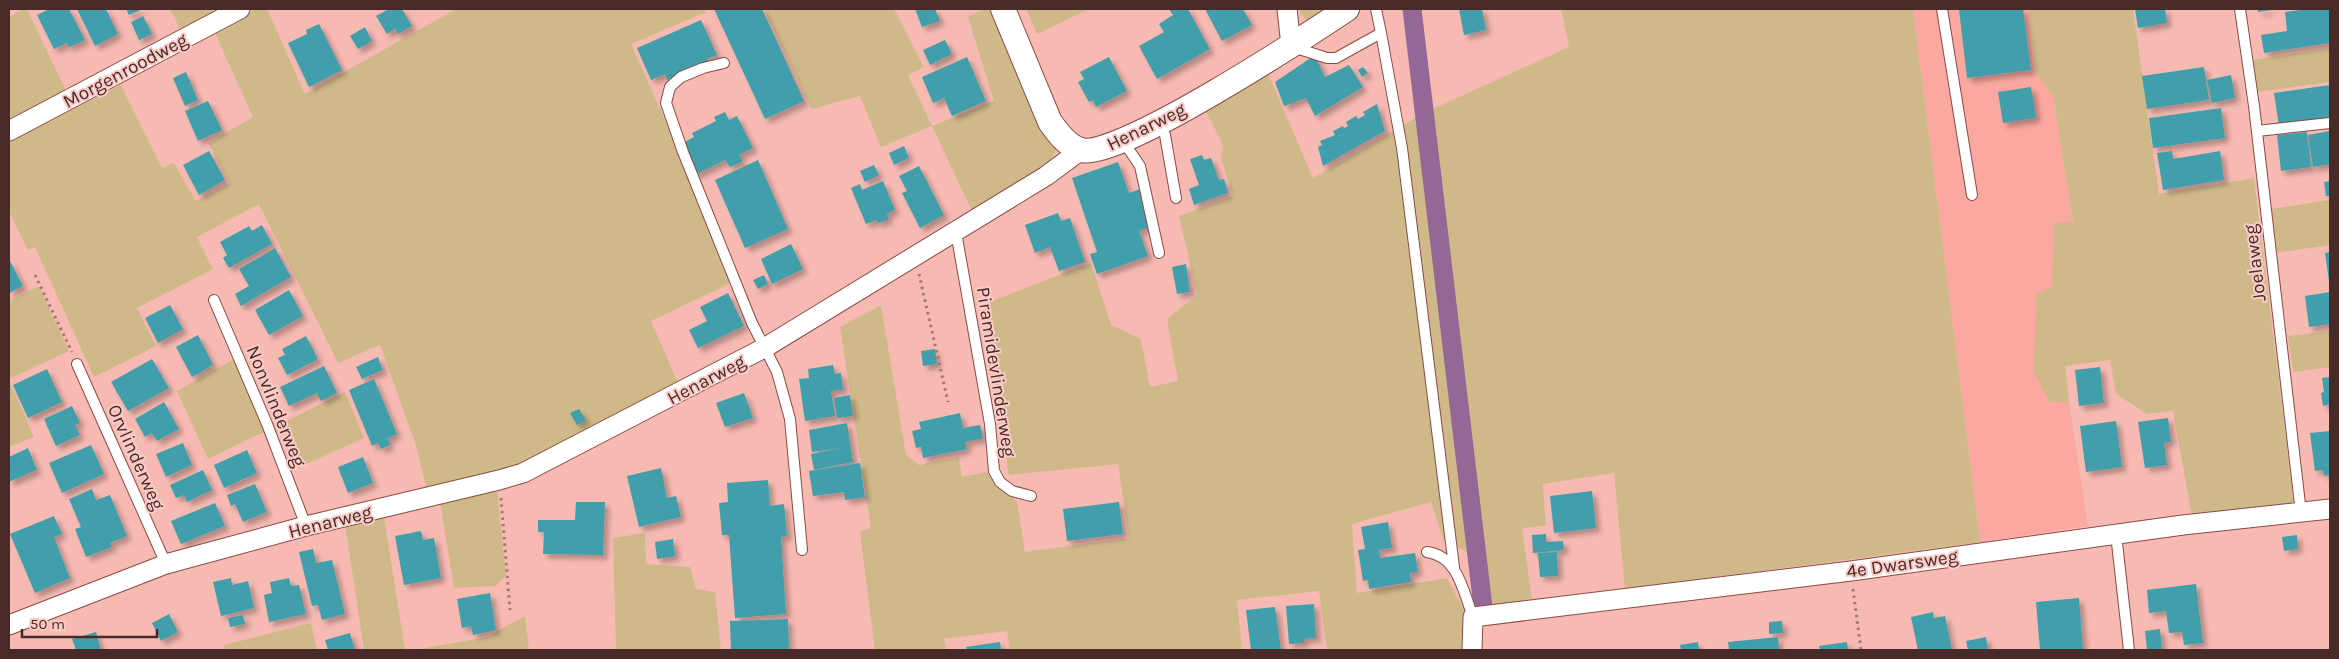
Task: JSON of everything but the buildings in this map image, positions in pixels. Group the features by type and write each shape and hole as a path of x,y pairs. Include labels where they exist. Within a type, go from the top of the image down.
{"street":[{"name":"Morgenroodweg","path":"9,131 240,9"},
{"path":"1003,9 1050,122 1061,137 1081,150"},
{"path":"1287,9 1291,46"},
{"name":"Henarweg","path":"9,625 166,564 306,526 523,473 766,347 1046,176 1081,150 1101,148 1123,141 1235,80 1347,9"},
{"name":"4e Dwarsweg","path":"1473,617 1851,571 2116,534 2330,509"},
{"path":"1472,650 1473,617"}],"lane":[{"path":"1376,9 1402,148 1454,567 1473,617"},
{"path":"1942,9 1972,195"},
{"name":"Joelaweg","path":"2240,9 2257,131 2301,513"},
{"path":"1291,46 1327,58 1336,58 1381,33"},
{"path":"724,64 703,68 681,77 670,87 666,103 683,152 752,323 778,372 790,419 802,550"},
{"path":"1158,122 1164,134 1176,198"},
{"path":"2257,131 2330,123"},
{"path":"1123,141 1140,166 1160,253"},
{"name":"Piramidevlinderweg","path":"956,232 990,424 994,471 1000,482 1012,491 1031,496"},
{"name":"Nonvlinderweg","path":"214,300 267,424 306,526"},
{"name":"Orvlinderweg","path":"77,364 166,564"},
{"path":"2116,534 2129,650"},
{"path":"1427,552 1437,554 1454,567"}],"path":[{"path":"916,256 948,402"},
{"path":"35,275 77,364"},
{"path":"499,480 510,610"},
{"path":"1851,571 1861,650"}],"shaded area":[{"path":"23,9 27,9 67,93 9,122 9,17"},
{"path":"170,9 212,9 214,13 181,31"},
{"path":"256,9 267,9 305,94 456,9 705,9 706,12 631,44 737,280 651,321 679,385 534,463 427,491 416,445 380,345 338,363 259,204 197,237 213,269 137,308 156,346 94,377 35,247 28,250 9,211 9,141 121,85 162,168 174,163 196,201 230,183 208,143 253,117 214,31"},
{"path":"764,9 894,9 924,67 908,75 932,126 881,147 860,96 812,109"},
{"path":"985,9 999,9 1056,149 1050,164 972,211 932,126 994,101 968,17"},
{"path":"1026,9 1089,9 1037,34"},
{"path":"1300,9 1328,9 1308,22 1300,13"},
{"path":"1561,9 1913,9 1980,542 1625,589 1614,473 1543,484 1546,526 1522,528 1532,599 1483,607 1476,557 1443,539 1431,502 1352,524 1357,593 1447,578 1469,619 1470,650 1327,650 1319,591 1237,600 1242,650 1010,650 1007,631 944,639 946,650 875,650 860,532 871,528 840,327 881,305 906,455 919,465 959,457 962,477 997,470 999,484 1017,502 1025,552 1129,538 1118,464 1009,475 984,304 1091,263 1111,325 1141,339 1150,387 1178,381 1167,319 1197,295 1179,216 1233,196 1221,158 1223,145 1203,105 1266,69 1313,178 1424,113 1569,47"},
{"path":"1913,9 2028,9 2036,74 2053,95 2073,223 2054,223 2050,402 2069,402 2088,526 1980,542"},
{"path":"2028,9 2133,9 2159,194 2254,178 2294,505 2192,516 2173,411 2147,414 2116,394 2110,360 2065,366 2069,402 2050,402 2034,372 2036,295 2052,287 2054,223 2073,222 2053,95 2036,74"},
{"path":"2330,48 2330,82 2257,92 2253,60"},
{"path":"2330,200 2330,245 2275,253 2271,209"},
{"path":"39,286 69,351 9,379 9,301"},
{"path":"2330,331 2330,367 2293,372 2288,336"},
{"path":"234,359 266,431 208,459 177,391"},
{"path":"9,380 34,437 9,447"},
{"path":"345,392 364,438 302,466 282,423"},
{"path":"497,489 506,575 496,586 454,588 440,502"},
{"path":"384,517 405,650 364,650 345,524"},
{"path":"645,533 646,564 690,567 696,589 715,592 721,650 616,650 613,538"},
{"path":"525,616 529,650 414,650 487,637"},
{"path":"311,623 317,650 225,650 224,645"}],"waterway":[{"path":"1412,9 1483,607"}]}
